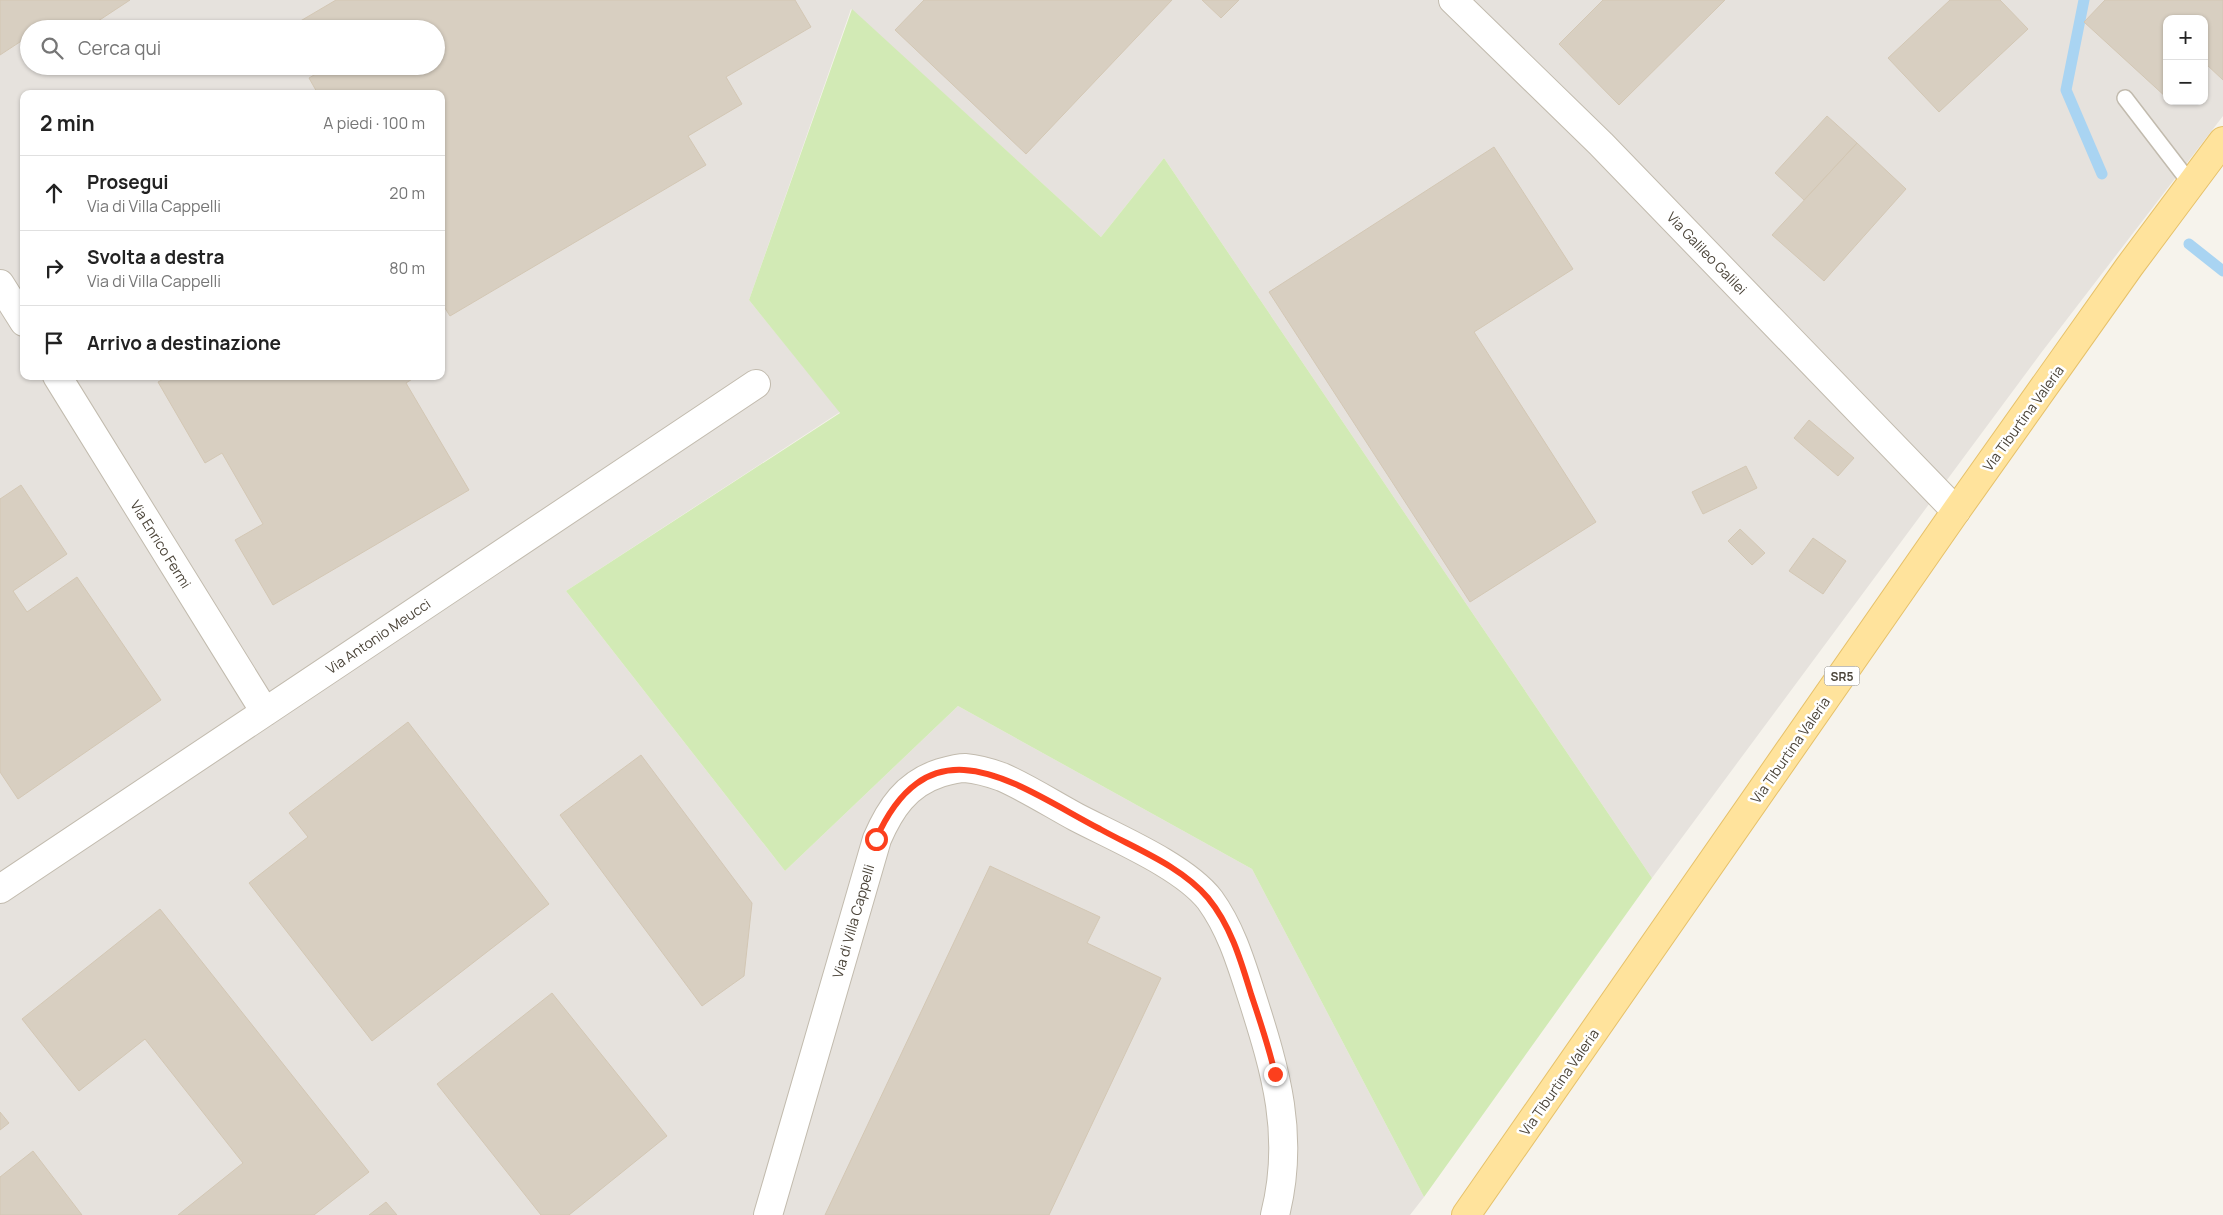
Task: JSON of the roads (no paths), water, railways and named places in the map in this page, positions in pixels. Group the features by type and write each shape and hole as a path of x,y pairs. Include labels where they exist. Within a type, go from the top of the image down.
{"main road":[{"name":"Via Tiburtina Valeria","path":"1466,1215 1956,511 2129,267 2223,141"}],"street":[{"name":"Via Galileo Galilei","path":"1453,0 1601,144 1956,511"},
{"path":"0,284 20,316"},
{"name":"Via Enrico Fermi","path":"59,380 265,712"},
{"name":"Via Antonio Meucci","path":"0,889 756,384"},
{"name":"Via di Villa Cappelli","path":"768,1215 876,839 885,820 902,795 922,781 935,775 964,768 1002,778 1167,865 1197,886 1221,916 1238,952 1269,1049 1281,1100 1284,1149 1279,1199 1275,1215"}],"lane":[{"path":"2125,98 2191,184"}],"waterway":[{"path":"2084,0 2066,90 2102,174"},
{"path":"2189,244 2223,271"}]}
